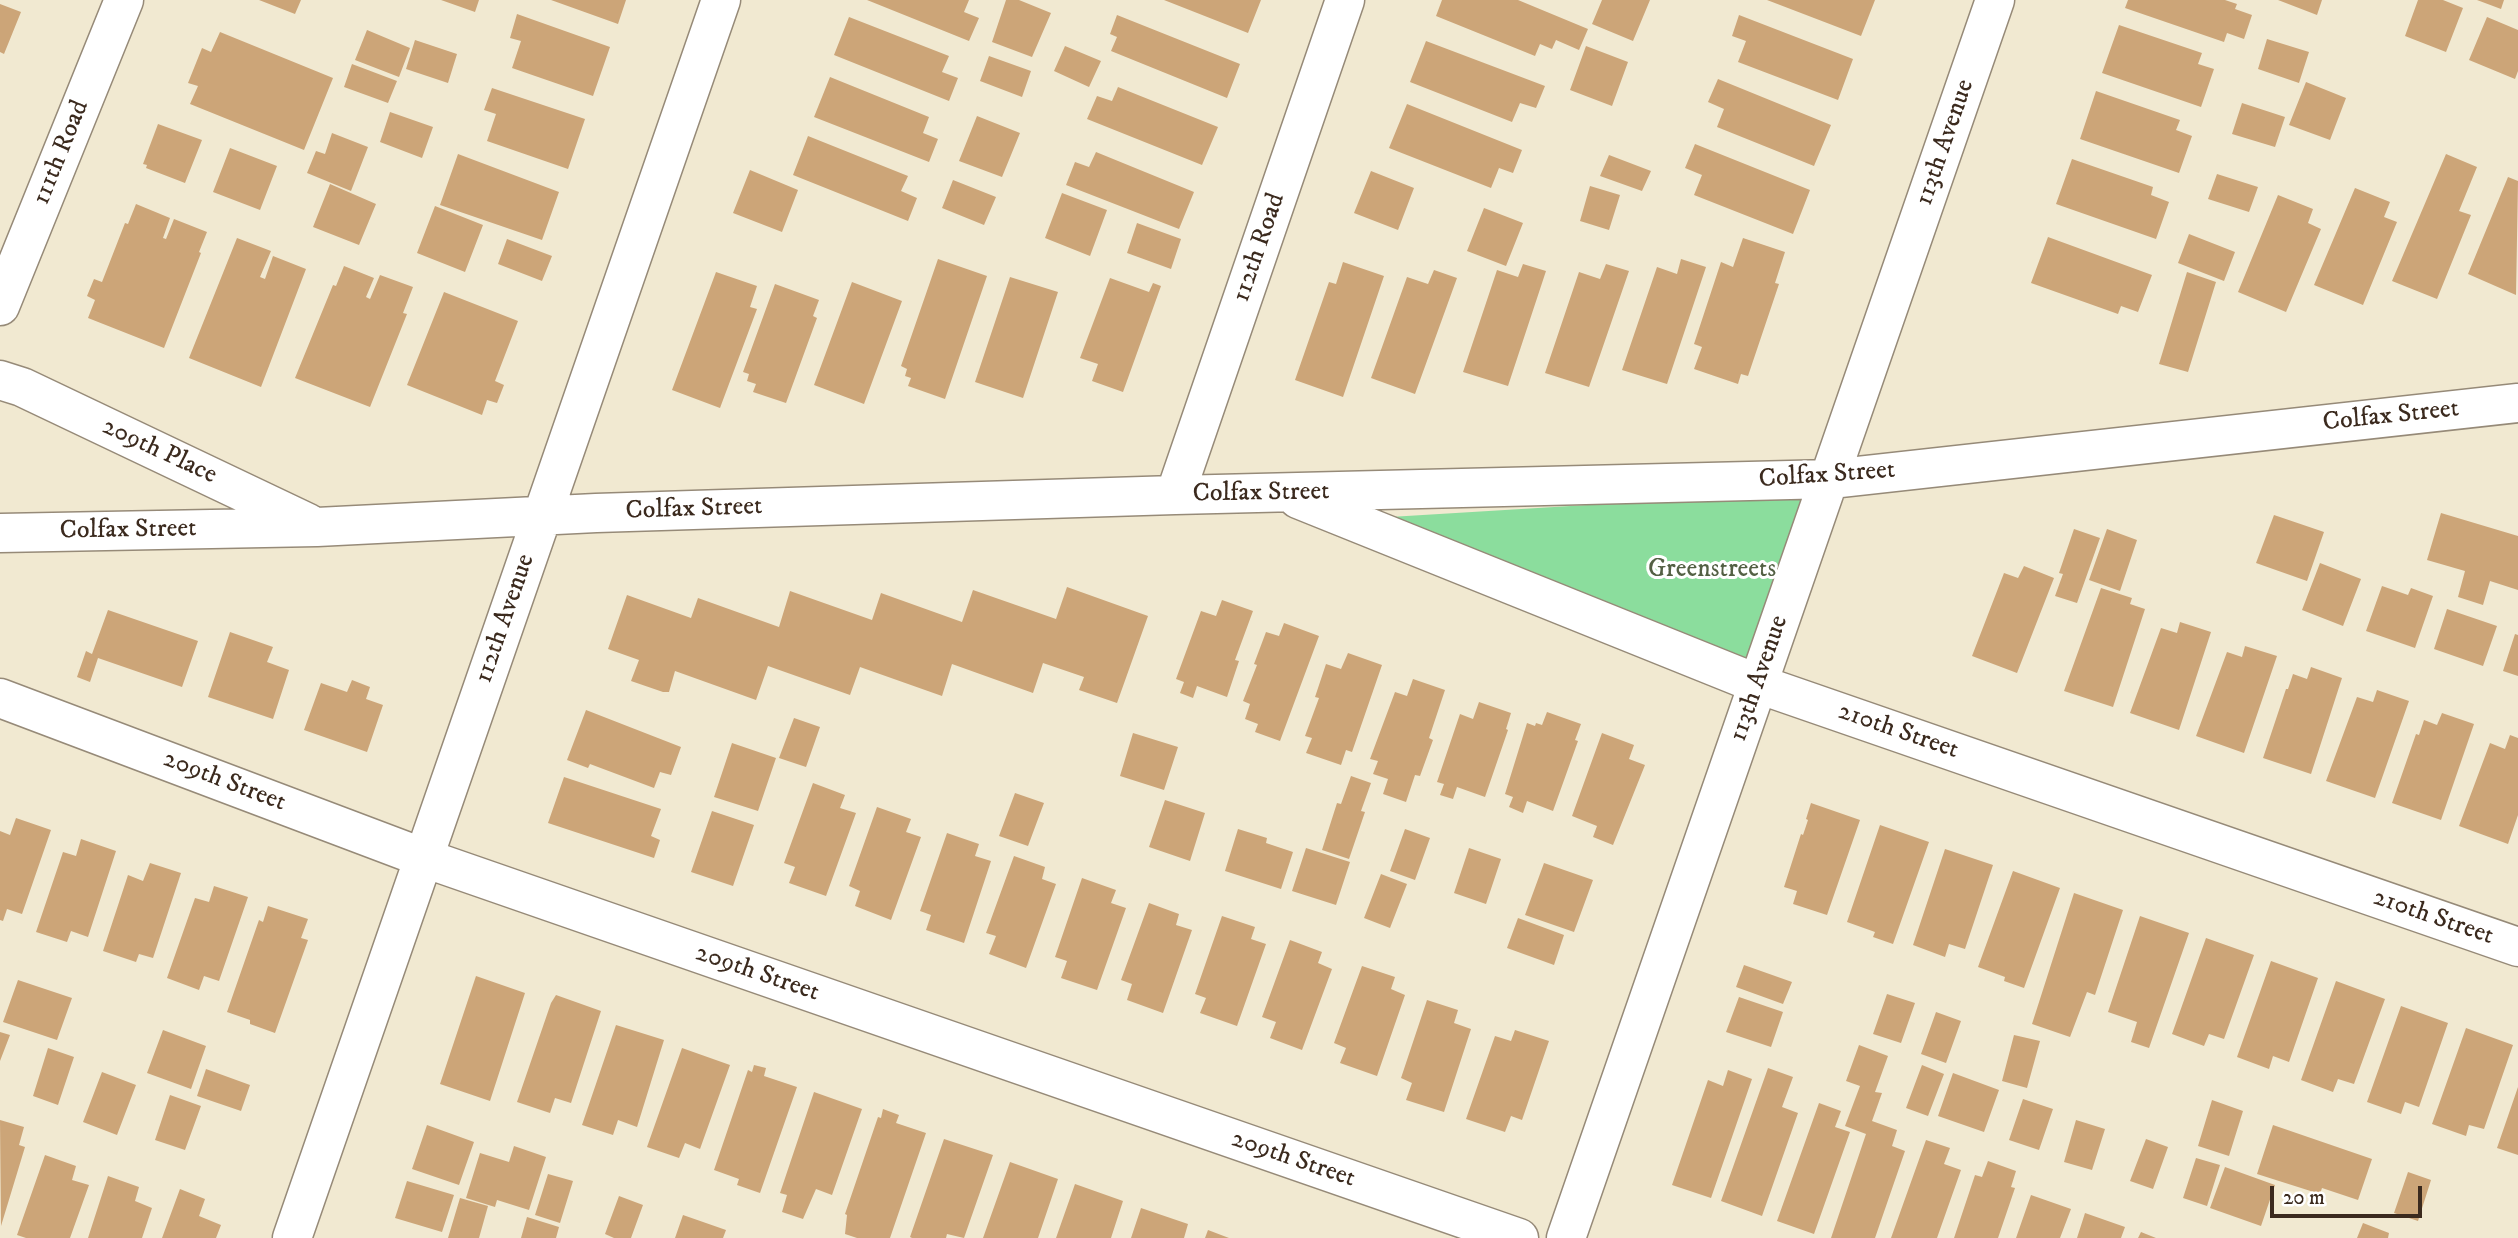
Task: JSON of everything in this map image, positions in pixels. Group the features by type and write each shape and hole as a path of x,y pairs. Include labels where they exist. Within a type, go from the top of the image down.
{"street":[{"name":"111th Road","path":"0,306 124,0"},
{"name":"112th Avenue","path":"292,1238 721,0"},
{"name":"112th Road","path":"1175,495 1345,0"},
{"name":"113th Avenue","path":"1566,1238 1995,0"},
{"name":"209th Place","path":"0,380 22,387 317,527"},
{"name":"Colfax Street","path":"0,533 317,527 541,515 1175,495 1831,479 2518,403"},
{"name":"210th Street","path":"1286,494 1758,684 2518,947"},
{"name":"209th Street","path":"0,698 424,858 1519,1238"}],"green space":[{"name":"Greenstreets","path":"1817,491 1756,668 1390,517"}],"building":[{"path":"259,0 301,0 295,14"},
{"path":"441,0 479,0 475,12"},
{"path":"551,0 626,0 618,24"},
{"path":"867,0 969,0 964,12 979,18 969,41"},
{"path":"1006,0 1019,0 1051,13 1032,57 992,42"},
{"path":"1164,0 1261,0 1248,33"},
{"path":"1442,0 1518,0 1588,29 1579,50 1556,40 1552,49 1540,44 1535,56 1436,16"},
{"path":"1602,0 1650,0 1633,41 1592,24"},
{"path":"1767,0 1875,0 1861,36"},
{"path":"2128,0 2225,0 2237,4 2235,9 2252,15 2244,39 2227,33 2224,42 2125,8"},
{"path":"2278,0 2322,0 2317,15"},
{"path":"2418,0 2443,0 2463,8 2446,52 2405,36"},
{"path":"2477,0 2504,0 2501,9"},
{"path":"0,4 21,12 4,54 0,52"},
{"path":"517,14 610,47 593,96 512,68 521,41 510,38"},
{"path":"1117,15 1240,64 1227,98 1111,51 1117,37 1110,34"},
{"path":"1739,15 1853,59 1838,100 1738,62 1746,41 1732,36"},
{"path":"849,17 949,56 942,72 958,78 949,101 834,55"},
{"path":"2487,17 2518,30 2518,71 2515,79 2469,60"},
{"path":"2119,25 2202,53 2198,64 2214,69 2201,107 2102,73"},
{"path":"367,30 410,48 399,77 355,60"},
{"path":"220,32 333,78 304,150 190,104 198,86 188,83 202,48 211,52"},
{"path":"2267,39 2309,52 2299,83 2258,69"},
{"path":"415,40 457,54 448,83 406,69"},
{"path":"1426,41 1545,86 1536,108 1520,103 1512,122 1410,82"},
{"path":"1065,46 1101,61 1089,87 1054,71"},
{"path":"1586,46 1628,62 1612,106 1570,90"},
{"path":"989,56 1031,71 1022,97 980,81"},
{"path":"352,64 397,81 388,103 344,87"},
{"path":"830,77 929,117 923,133 938,139 929,162 814,117"},
{"path":"1718,79 1831,125 1814,166 1717,127 1724,109 1708,102"},
{"path":"2306,82 2346,98 2330,140 2289,125"},
{"path":"1118,87 1218,127 1202,165 1087,119 1097,96 1112,101"},
{"path":"492,88 585,119 568,169 487,141 496,114 484,110"},
{"path":"2096,91 2180,120 2176,130 2192,136 2179,173 2080,139"},
{"path":"2242,103 2285,117 2275,147 2232,134"},
{"path":"1407,104 1522,150 1513,173 1499,168 1491,188 1389,148"},
{"path":"390,112 433,127 422,158 380,142"},
{"path":"977,116 1020,133 1002,177 959,161"},
{"path":"158,124 202,140 185,183 146,168 147,165 143,164"},
{"path":"332,133 368,147 351,191 307,173 316,151 325,154"},
{"path":"808,136 908,176 901,191 917,198 908,221 793,175"},
{"path":"1695,144 1810,190 1793,234 1694,195 1702,175 1685,168"},
{"path":"230,148 277,166 260,210 213,192"},
{"path":"1096,152 1194,192 1179,229 1066,185 1075,162 1089,167"},
{"path":"458,154 559,192 542,240 440,205"},
{"path":"2446,154 2477,167 2459,211 2471,215 2437,299 2392,281"},
{"path":"1609,155 1651,171 1642,191 1600,176"},
{"path":"2072,159 2153,187 2151,195 2169,202 2156,239 2056,204"},
{"path":"750,170 798,190 782,232 733,213"},
{"path":"1371,171 1414,188 1398,230 1354,213"},
{"path":"2217,174 2258,187 2249,212 2208,199"},
{"path":"2508,177 2518,181 2516,295 2468,274"},
{"path":"953,180 996,197 984,225 942,208"},
{"path":"330,184 376,204 359,245 313,227"},
{"path":"1590,186 1620,195 1609,230 1580,221"},
{"path":"2355,188 2390,202 2384,217 2397,222 2363,305 2314,285"},
{"path":"1062,193 1107,210 1090,256 1045,238"},
{"path":"2278,195 2313,209 2308,223 2321,229 2286,312 2238,292"},
{"path":"136,204 170,218 163,238 166,239 174,219 207,232 164,348 88,318 95,300 87,296 94,279 102,282 125,223 128,224"},
{"path":"435,206 483,225 465,272 417,253"},
{"path":"1484,208 1523,223 1506,266 1467,251"},
{"path":"1137,223 1181,239 1171,269 1127,253"},
{"path":"2189,234 2235,252 2224,281 2178,263"},
{"path":"2048,237 2152,275 2138,312 2121,306 2118,314 2031,283"},
{"path":"237,238 271,251 260,277 265,279 273,256 306,269 261,387 189,358"},
{"path":"1743,238 1785,252 1775,283 1779,284 1748,376 1741,374 1738,384 1694,369 1702,347 1694,344 1721,262 1733,267"},
{"path":"507,239 552,256 542,281 498,264"},
{"path":"938,259 987,276 945,399 908,386 911,378 905,376 907,369 901,366"},
{"path":"1681,259 1706,267 1667,384 1622,370 1657,267 1677,274"},
{"path":"1343,262 1384,276 1343,397 1295,380 1329,282 1336,284"},
{"path":"1523,264 1546,271 1508,386 1463,372 1497,270 1518,277"},
{"path":"1606,264 1629,271 1589,387 1545,373 1579,272 1600,279"},
{"path":"344,266 374,278 366,297 370,299 380,275 413,287 403,313 407,314 370,407 295,378 333,285 336,286"},
{"path":"1434,270 1457,278 1415,394 1371,378 1407,277 1428,284"},
{"path":"716,272 757,286 750,307 757,309 720,408 672,390"},
{"path":"2187,272 2216,282 2188,372 2159,364"},
{"path":"1010,277 1058,292 1023,398 975,382"},
{"path":"1110,278 1149,292 1153,283 1161,286 1123,392 1092,381 1098,364 1080,358"},
{"path":"852,282 902,301 864,404 814,385"},
{"path":"775,284 819,300 813,316 817,318 786,403 753,392 756,384 747,381 749,374 743,372"},
{"path":"444,292 518,321 495,381 504,385 497,403 487,400 482,415 407,385"},
{"path":"2441,513 2518,536 2518,590 2490,581 2483,605 2458,597 2465,571 2427,560"},
{"path":"2274,515 2324,532 2307,581 2256,563"},
{"path":"2074,529 2100,538 2077,603 2055,596 2063,574 2059,573"},
{"path":"2107,529 2137,540 2120,591 2089,580"},
{"path":"2320,563 2361,579 2343,626 2302,610"},
{"path":"2024,566 2054,578 2017,673 1972,656 2004,573 2018,578"},
{"path":"2382,586 2408,595 2411,588 2433,596 2415,648 2366,631"},
{"path":"1067,587 1148,616 1117,703 1079,690 1084,677 1043,663 1033,693 952,664 942,696 860,667 850,695 768,666 756,700 675,671 669,692 663,692 631,681 639,660 608,649 627,595 691,618 698,598 779,627 790,591 872,620 881,593 962,622 973,590 1056,619"},
{"path":"2101,588 2132,598 2130,604 2145,609 2113,707 2064,691"},
{"path":"1222,600 1253,611 1235,660 1239,661 1227,697 1197,686 1193,698 1180,693 1184,682 1176,679 1201,611 1216,616"},
{"path":"2447,609 2497,626 2483,666 2434,649"},
{"path":"108,610 198,641 182,687 98,658 90,682 77,677 86,651 92,654"},
{"path":"2180,622 2211,632 2179,730 2130,713 2161,628 2177,633"},
{"path":"1284,623 1319,636 1280,741 1255,732 1258,724 1245,719 1250,704 1243,701 1266,632 1279,636"},
{"path":"230,632 273,647 267,662 289,670 273,719 208,697"},
{"path":"2515,634 2518,635 2518,676 2503,671"},
{"path":"2245,646 2277,656 2244,753 2196,736 2227,652 2242,657"},
{"path":"1348,653 1382,665 1352,752 1346,750 1341,765 1306,753 1312,738 1305,736 1319,698 1315,697 1326,664 1341,669"},
{"path":"2311,667 2342,678 2311,774 2263,758 2293,674 2307,679"},
{"path":"1413,679 1445,690 1429,738 1433,740 1420,776 1415,775 1406,802 1383,794 1388,779 1373,774 1378,761 1370,759 1395,692 1407,696"},
{"path":"352,680 370,687 366,699 383,705 367,752 304,730 321,683 347,692"},
{"path":"2377,690 2409,701 2375,798 2326,781 2357,697 2373,702"},
{"path":"1479,702 1511,713 1506,729 1508,730 1485,797 1457,787 1453,799 1440,795 1444,784 1437,782 1460,714 1473,719"},
{"path":"586,710 681,747 671,775 660,772 654,788 590,764 588,768 567,760"},
{"path":"1547,712 1581,724 1575,740 1578,741 1553,811 1527,801 1523,813 1509,807 1513,797 1505,794 1527,723 1542,725"},
{"path":"2442,713 2474,724 2441,820 2392,803 2416,734 2419,735 2424,720 2437,725"},
{"path":"794,718 820,727 806,767 779,758"},
{"path":"1133,733 1178,747 1164,790 1120,776"},
{"path":"1602,733 1634,745 1629,759 1645,765 1613,845 1593,837 1597,826 1572,816"},
{"path":"2510,735 2518,738 2518,815 2508,844 2459,826 2490,743 2505,749"},
{"path":"732,743 776,758 758,811 714,797"},
{"path":"1351,776 1371,783 1361,811 1365,812 1349,859 1322,850 1337,803 1341,804"},
{"path":"564,777 661,809 651,836 660,840 654,858 548,823"},
{"path":"813,783 845,795 840,808 856,813 826,896 789,883 795,867 784,863"},
{"path":"1015,793 1044,803 1028,846 999,836"},
{"path":"1165,800 1205,813 1190,861 1149,847"},
{"path":"1811,803 1860,820 1827,915 1793,904 1797,891 1784,887 1808,820 1806,819"},
{"path":"877,807 911,819 906,832 921,837 891,920 855,906 860,891 849,886"},
{"path":"712,811 754,825 733,886 691,872"},
{"path":"16,818 51,830 22,914 7,909 3,921 0,920 0,831 10,835"},
{"path":"1880,825 1929,842 1893,944 1873,937 1875,932 1847,922"},
{"path":"1238,829 1267,838 1266,843 1293,852 1281,889 1225,871"},
{"path":"1405,829 1430,838 1415,880 1390,871"},
{"path":"947,833 979,844 975,856 991,861 964,943 926,930 931,915 920,911"},
{"path":"81,839 116,851 88,937 71,931 67,942 36,932 63,852 76,856"},
{"path":"1306,848 1350,862 1336,905 1292,891"},
{"path":"1469,848 1501,859 1486,904 1454,893"},
{"path":"1945,849 1993,865 1965,949 1949,944 1945,957 1913,945"},
{"path":"1014,856 1045,867 1042,879 1056,884 1026,968 989,954 996,936 986,933"},
{"path":"150,863 181,873 153,958 139,954 136,962 103,951 128,875 143,881"},
{"path":"1544,863 1593,880 1574,932 1525,915"},
{"path":"2013,871 2060,888 2024,988 2004,981 2005,977 1978,967"},
{"path":"1381,874 1407,884 1390,928 1364,918"},
{"path":"1082,878 1116,890 1111,903 1126,908 1097,990 1061,978 1067,961 1055,957"},
{"path":"214,886 248,897 219,981 204,976 199,990 167,978 195,898 209,902"},
{"path":"2074,893 2123,910 2095,995 2087,992 2070,1037 2032,1024"},
{"path":"1149,903 1179,914 1176,925 1192,930 1163,1013 1127,1000 1132,984 1121,980"},
{"path":"268,906 308,919 301,938 308,940 275,1033 227,1012 259,920 263,922"},
{"path":"1222,916 1255,927 1251,939 1266,944 1237,1026 1200,1013 1206,998 1195,994"},
{"path":"2140,916 2189,933 2149,1048 2131,1042 2137,1022 2108,1012"},
{"path":"1518,918 1564,935 1554,965 1507,948"},
{"path":"2206,938 2254,955 2224,1039 2209,1034 2204,1046 2172,1034"},
{"path":"1290,940 1322,952 1318,963 1332,969 1302,1050 1270,1038 1276,1022 1262,1017"},
{"path":"2271,961 2318,978 2289,1062 2273,1056 2269,1069 2237,1057"},
{"path":"1744,965 1792,982 1783,1004 1736,987"},
{"path":"1362,966 1395,977 1391,989 1405,995 1377,1076 1340,1063 1346,1048 1334,1043"},
{"path":"476,976 525,993 490,1101 440,1084"},
{"path":"18,980 72,998 57,1040 3,1022"},
{"path":"2336,981 2385,999 2354,1084 2338,1079 2333,1092 2301,1080"},
{"path":"1887,994 1915,1003 1901,1043 1873,1034"},
{"path":"556,995 601,1011 571,1103 555,1098 550,1113 517,1102"},
{"path":"1739,997 1783,1012 1771,1047 1726,1032"},
{"path":"1427,1000 1458,1010 1454,1023 1471,1029 1444,1112 1406,1100 1412,1083 1401,1078"},
{"path":"2401,1006 2448,1023 2419,1107 2405,1102 2401,1114 2367,1102"},
{"path":"1936,1012 1961,1021 1946,1063 1921,1054"},
{"path":"616,1025 664,1040 637,1127 618,1120 613,1135 582,1125"},
{"path":"2466,1028 2513,1045 2484,1129 2469,1125 2466,1136 2432,1124"},
{"path":"163,1030 206,1046 191,1089 147,1073"},
{"path":"1515,1030 1549,1041 1522,1120 1511,1116 1505,1132 1466,1119 1495,1036 1511,1041"},
{"path":"0,1032 10,1035 0,1061"},
{"path":"2014,1035 2040,1041 2027,1088 2002,1081"},
{"path":"1859,1045 1888,1056 1875,1092 1882,1093 1872,1121 1897,1130 1892,1146 1905,1151 1875,1238 1831,1238 1866,1134 1845,1126 1860,1086 1846,1081"},
{"path":"48,1048 74,1057 58,1105 33,1096"},
{"path":"682,1048 730,1065 700,1149 685,1143 679,1158 647,1147"},
{"path":"754,1065 766,1068 764,1076 797,1087 760,1193 737,1185 739,1179 714,1170 748,1070 752,1072"},
{"path":"1922,1065 1944,1074 1928,1116 1906,1108"},
{"path":"1768,1068 1793,1077 1782,1107 1798,1113 1762,1216 1721,1201"},
{"path":"206,1069 250,1085 241,1111 197,1096"},
{"path":"1728,1070 1752,1079 1711,1198 1672,1185 1708,1080 1723,1086"},
{"path":"102,1072 136,1085 117,1135 83,1122"},
{"path":"1953,1073 1999,1090 1984,1132 1938,1116"},
{"path":"2518,1087 2518,1155 2497,1148"},
{"path":"814,1092 862,1109 832,1195 816,1189 803,1219 782,1212 787,1195 780,1193"},
{"path":"170,1095 201,1106 185,1150 155,1140"},
{"path":"2023,1099 2053,1109 2039,1150 2009,1140"},
{"path":"2212,1100 2243,1111 2229,1156 2198,1146"},
{"path":"1819,1103 1841,1111 1835,1127 1850,1132 1814,1234 1777,1221"},
{"path":"883,1109 899,1115 896,1123 926,1133 890,1238 857,1238 845,1234 845,1214"},
{"path":"0,1120 24,1127 19,1145 25,1147 1,1226"},
{"path":"2076,1120 2105,1129 2092,1170 2064,1162"},
{"path":"427,1125 474,1142 459,1185 412,1169"},
{"path":"2273,1125 2372,1159 2358,1200 2322,1188 2320,1194 2257,1174"},
{"path":"944,1139 993,1155 964,1238 947,1234 946,1238 912,1238 910,1237"},
{"path":"2146,1139 2168,1147 2153,1189 2130,1181"},
{"path":"1926,1140 1950,1148 1944,1164 1961,1170 1937,1238 1891,1238"},
{"path":"514,1146 546,1157 529,1210 497,1200 495,1207 466,1198 480,1153 509,1162"},
{"path":"45,1155 76,1166 72,1180 89,1185 70,1238 26,1238 17,1235"},
{"path":"2196,1158 2220,1165 2207,1206 2183,1198"},
{"path":"1988,1161 2016,1171 2011,1187 2015,1188 1998,1238 1954,1238 1975,1175 1982,1177"},
{"path":"1010,1162 1058,1179 1038,1238 983,1238"},
{"path":"2225,1167 2275,1185 2261,1226 2210,1208"},
{"path":"2408,1172 2431,1180 2418,1221 2394,1213"},
{"path":"548,1174 573,1181 560,1223 535,1215"},
{"path":"108,1176 139,1187 135,1201 152,1208 142,1238 88,1238"},
{"path":"407,1181 454,1195 442,1232 395,1218"},
{"path":"1075,1184 1123,1201 1111,1238 1056,1238"},
{"path":"180,1189 205,1199 199,1216 221,1225 216,1238 162,1238"},
{"path":"2031,1195 2071,1209 2060,1238 2016,1238"},
{"path":"619,1196 643,1205 631,1238 614,1238 605,1234"},
{"path":"460,1198 488,1206 479,1238 448,1238"},
{"path":"1141,1208 1188,1224 1184,1238 1131,1238"},
{"path":"2085,1213 2125,1227 2121,1238 2077,1238"},
{"path":"683,1215 726,1230 723,1238 675,1238"},
{"path":"527,1217 559,1227 556,1238 521,1238"},
{"path":"2363,1223 2389,1233 2388,1238 2357,1238"},
{"path":"1208,1230 1229,1238 1205,1238"},
{"path":"2141,1232 2156,1238 2138,1238"}]}
